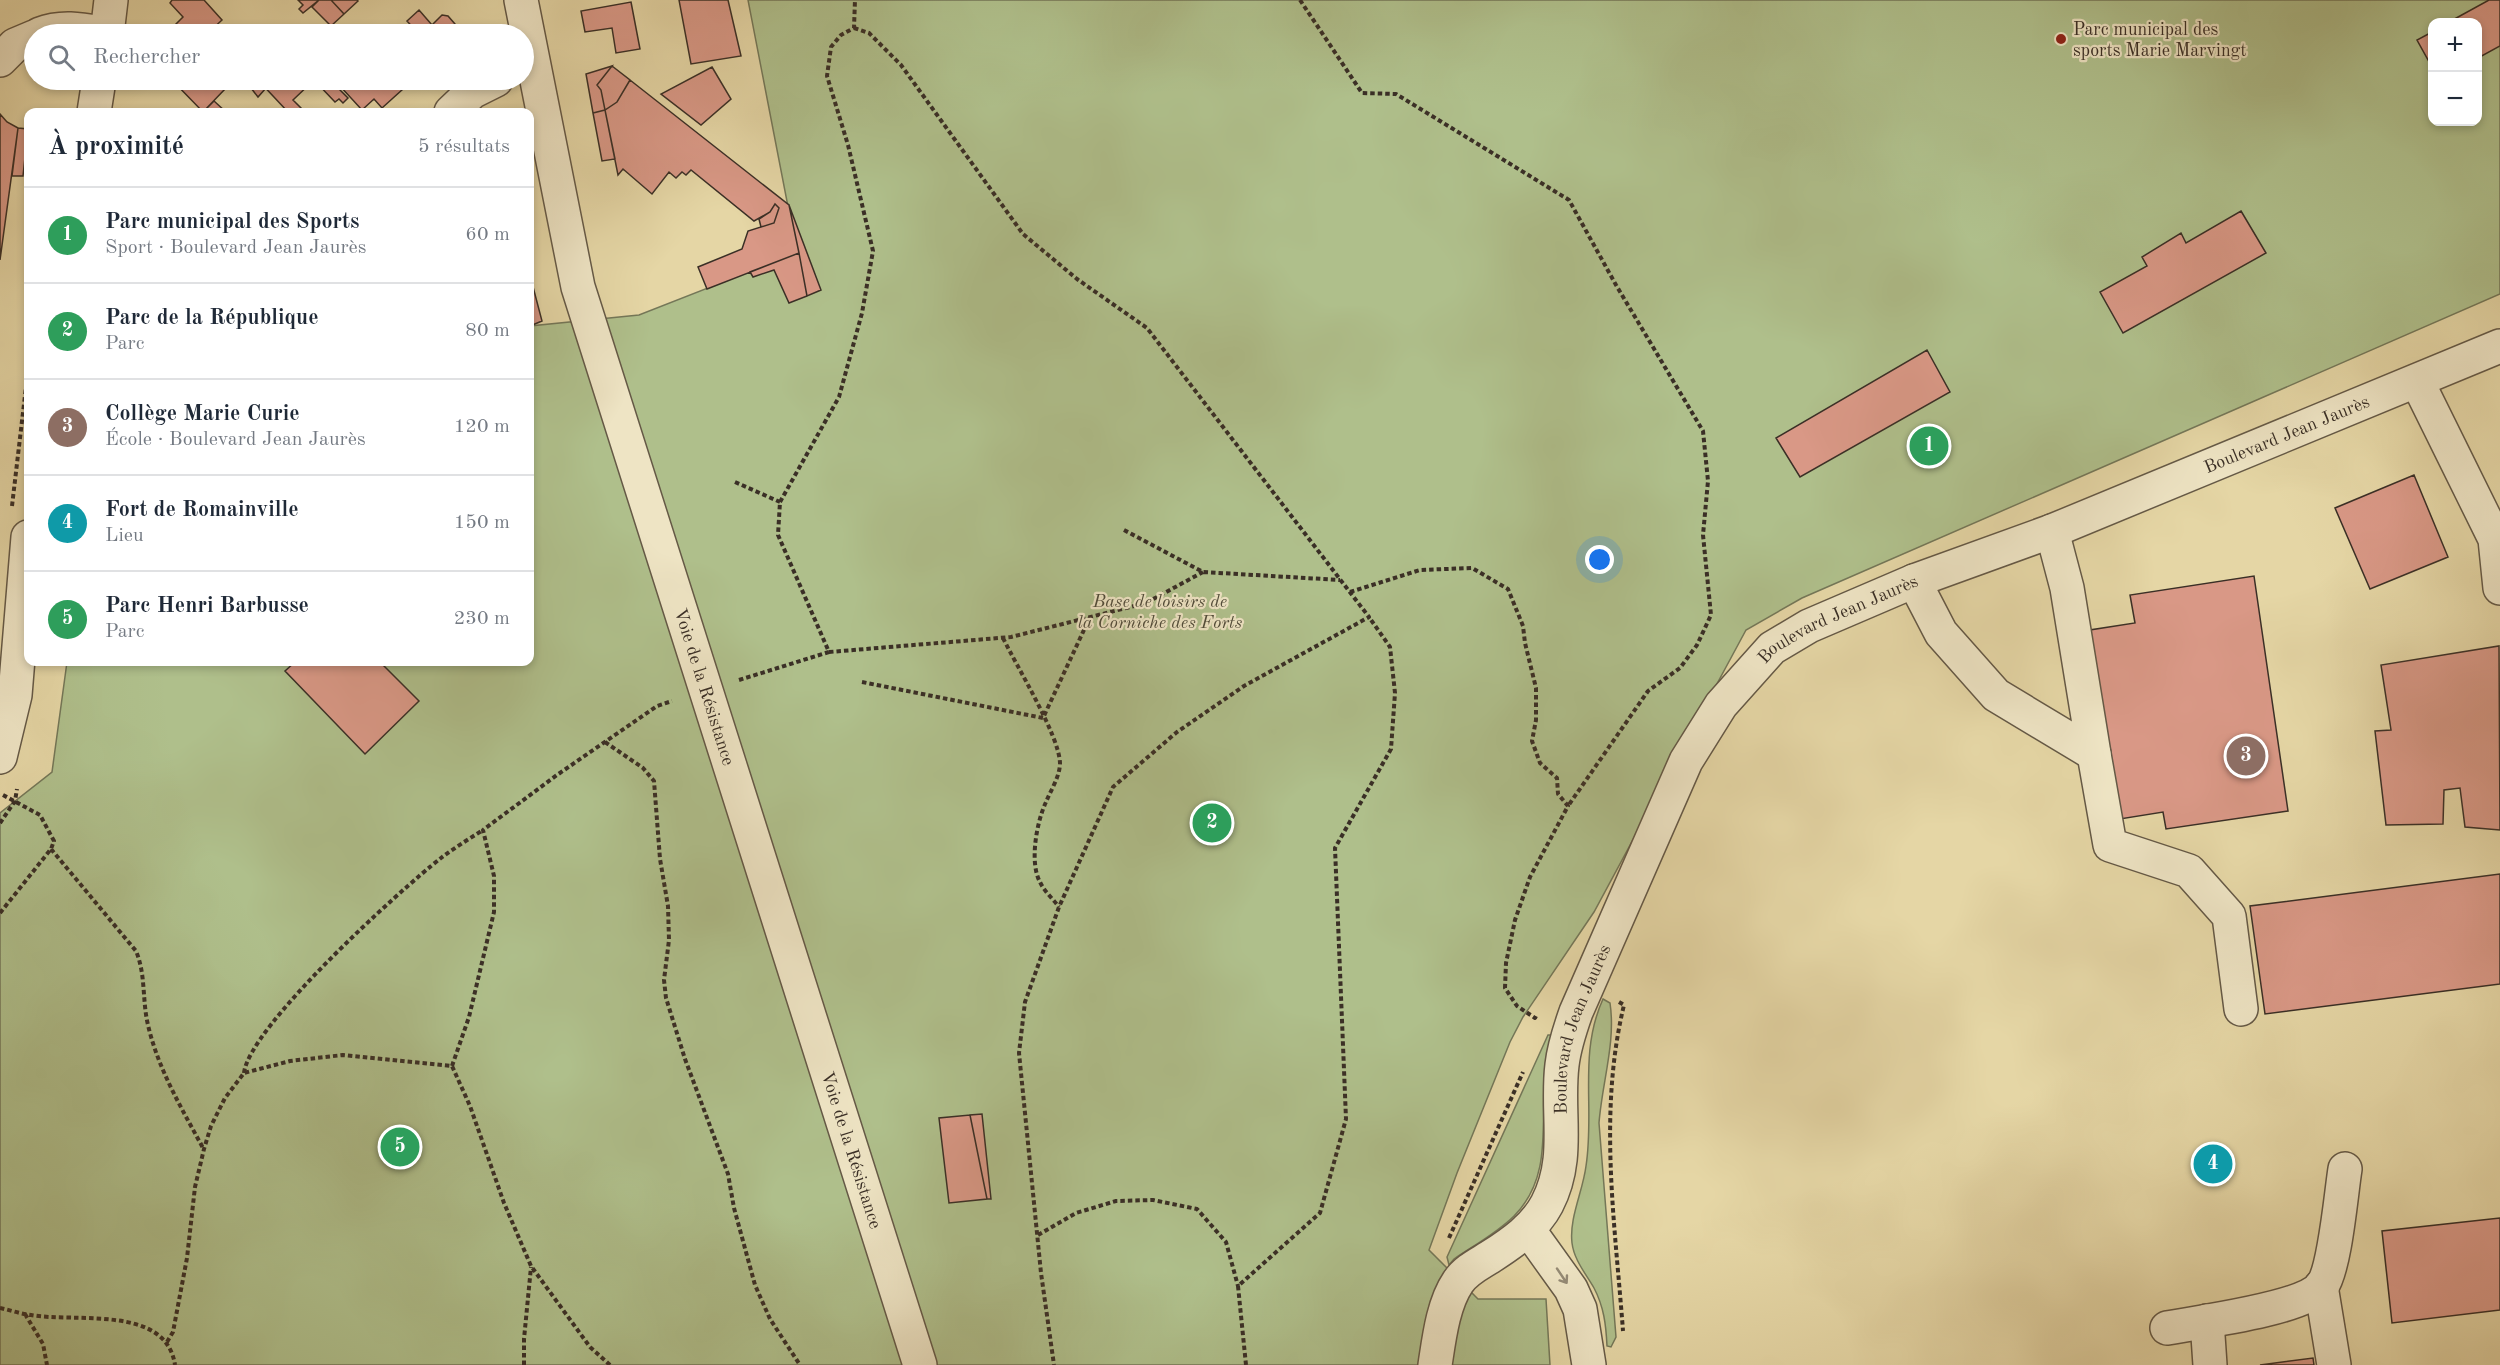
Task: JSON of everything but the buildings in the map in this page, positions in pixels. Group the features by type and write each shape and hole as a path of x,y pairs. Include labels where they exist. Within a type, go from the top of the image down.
{"street":[{"path":"108,24 111,0"},
{"name":"Voie de la Résistance","path":"521,0 524,24"},
{"path":"0,60 15,45 24,41"},
{"path":"95,108 97,90"},
{"path":"455,108 476,90"},
{"name":"Voie de la Résistance","path":"534,90 578,287 920,1365"},
{"name":"Boulevard Jean Jaurès","path":"1435,1365 1449,1304 1457,1283 1471,1269 1528,1229 1546,1206 1558,1177 1562,1151 1562,1066 1567,1038 1587,987 1686,761 1721,705 1744,676 1772,648 1809,626 1914,581 2052,531 2500,346"},
{"path":"2418,381 2495,540 2500,588"},
{"path":"2052,531 2067,588 2110,845 2189,872 2229,916 2241,1009"},
{"path":"0,756 15,695 15,554"},
{"path":"1914,581 1941,633 1996,695 2094,754"},
{"path":"2334,1365 2321,1286 2333,1255 2345,1169"},
{"path":"1528,1229 1571,1289 1580,1309 1589,1365"},
{"path":"2167,1328 2294,1303 2321,1286"},
{"path":"2207,1321 2210,1365"}],"path":[{"path":"854,28 855,0"},
{"path":"1300,0 1362,93 1396,94 1569,200 1616,285 1703,431 1708,481 1703,536 1711,615 1697,645 1680,668 1648,691 1568,806 1530,877 1515,920 1506,963 1505,988 1517,1006 1535,1018 1540,1009"},
{"path":"829,652 778,539 780,502 839,398 862,314 873,251 848,145 827,76 831,47 841,35 854,28 869,33 901,65 1023,234 1077,279 1147,328 1390,647 1395,693 1391,749 1335,848 1346,1119 1320,1213 1238,1286"},
{"path":"15,554 24,417"},
{"path":"735,482 780,502"},
{"path":"1124,530 1203,572 1341,580"},
{"path":"1350,592 1420,570 1472,568 1508,589 1523,626 1536,688 1536,720 1532,741 1540,763 1557,778 1558,794 1568,806"},
{"path":"765,673 829,652 1003,638 1146,603 1203,572"},
{"path":"1043,718 1090,617"},
{"path":"1054,1365 1037,1235 1019,1053 1025,1002 1059,907 1113,788 1177,732 1244,686 1369,617"},
{"path":"1003,638 1055,739 1060,764 1055,784 1040,817 1035,854 1039,881 1059,907"},
{"path":"862,682 1043,718"},
{"path":"167,1342 173,1332 187,1258 195,1187 211,1126 225,1098 244,1073 245,1062 280,1013 384,906 442,857 657,706 705,690"},
{"path":"605,742 643,768 654,781 660,859 668,906 669,940 664,980 666,998 685,1059 728,1174 734,1208 755,1285 770,1319 800,1365"},
{"path":"0,793 40,816 54,841 51,849 0,913"},
{"path":"483,830 494,876 494,912 469,1017 452,1066 531,1266 590,1347 610,1365"},
{"path":"51,849 136,951 142,970 145,1009 152,1041 164,1071 204,1149"},
{"path":"1587,987 1624,1005 1616,1041 1609,1117 1624,1332"},
{"path":"244,1073 290,1061 343,1055 452,1066"},
{"path":"1446,1246 1526,1066"},
{"path":"1037,1235 1076,1213 1116,1201 1153,1200 1197,1209 1226,1242 1238,1286 1246,1365"},
{"path":"524,1365 524,1339 531,1266"},
{"path":"0,1308 32,1316 117,1319 158,1334 167,1342 175,1365"},
{"path":"24,1313 43,1344 47,1365"}],"green space":[{"name":"Base de loisirs de la Corniche des Forts","path":"748,0 2500,0 2500,294 1802,598 1746,630 1594,912 1523,1017 1510,1042 1457,1173 1429,1250 1478,1299 1546,1299 1550,1365 0,1365 0,813 52,772 66,666 534,666 534,326 639,315 797,253"},
{"path":"1603,999 1610,1003 1611,1018 1610,1048 1599,1123 1616,1337 1611,1347 1607,1346 1600,1302 1575,1255 1572,1243 1572,1224 1584,1175 1588,1145 1591,1040"},
{"path":"1548,1035 1551,1035 1545,1073 1542,1155 1534,1187 1526,1202 1514,1216 1449,1265 1447,1257"}],"place":[{"name":"Parc municipal des sports Marie Marvingt","path":"2061,39"},
{"name":"Parc municipal des Sports","path":"1929,446"},
{"name":"Collège Marie Curie","path":"2246,756"},
{"name":"Parc de la République","path":"1212,823"},
{"name":"Parc Henri Barbusse","path":"400,1147"},
{"name":"Fort de Romainville","path":"2213,1164"}]}
